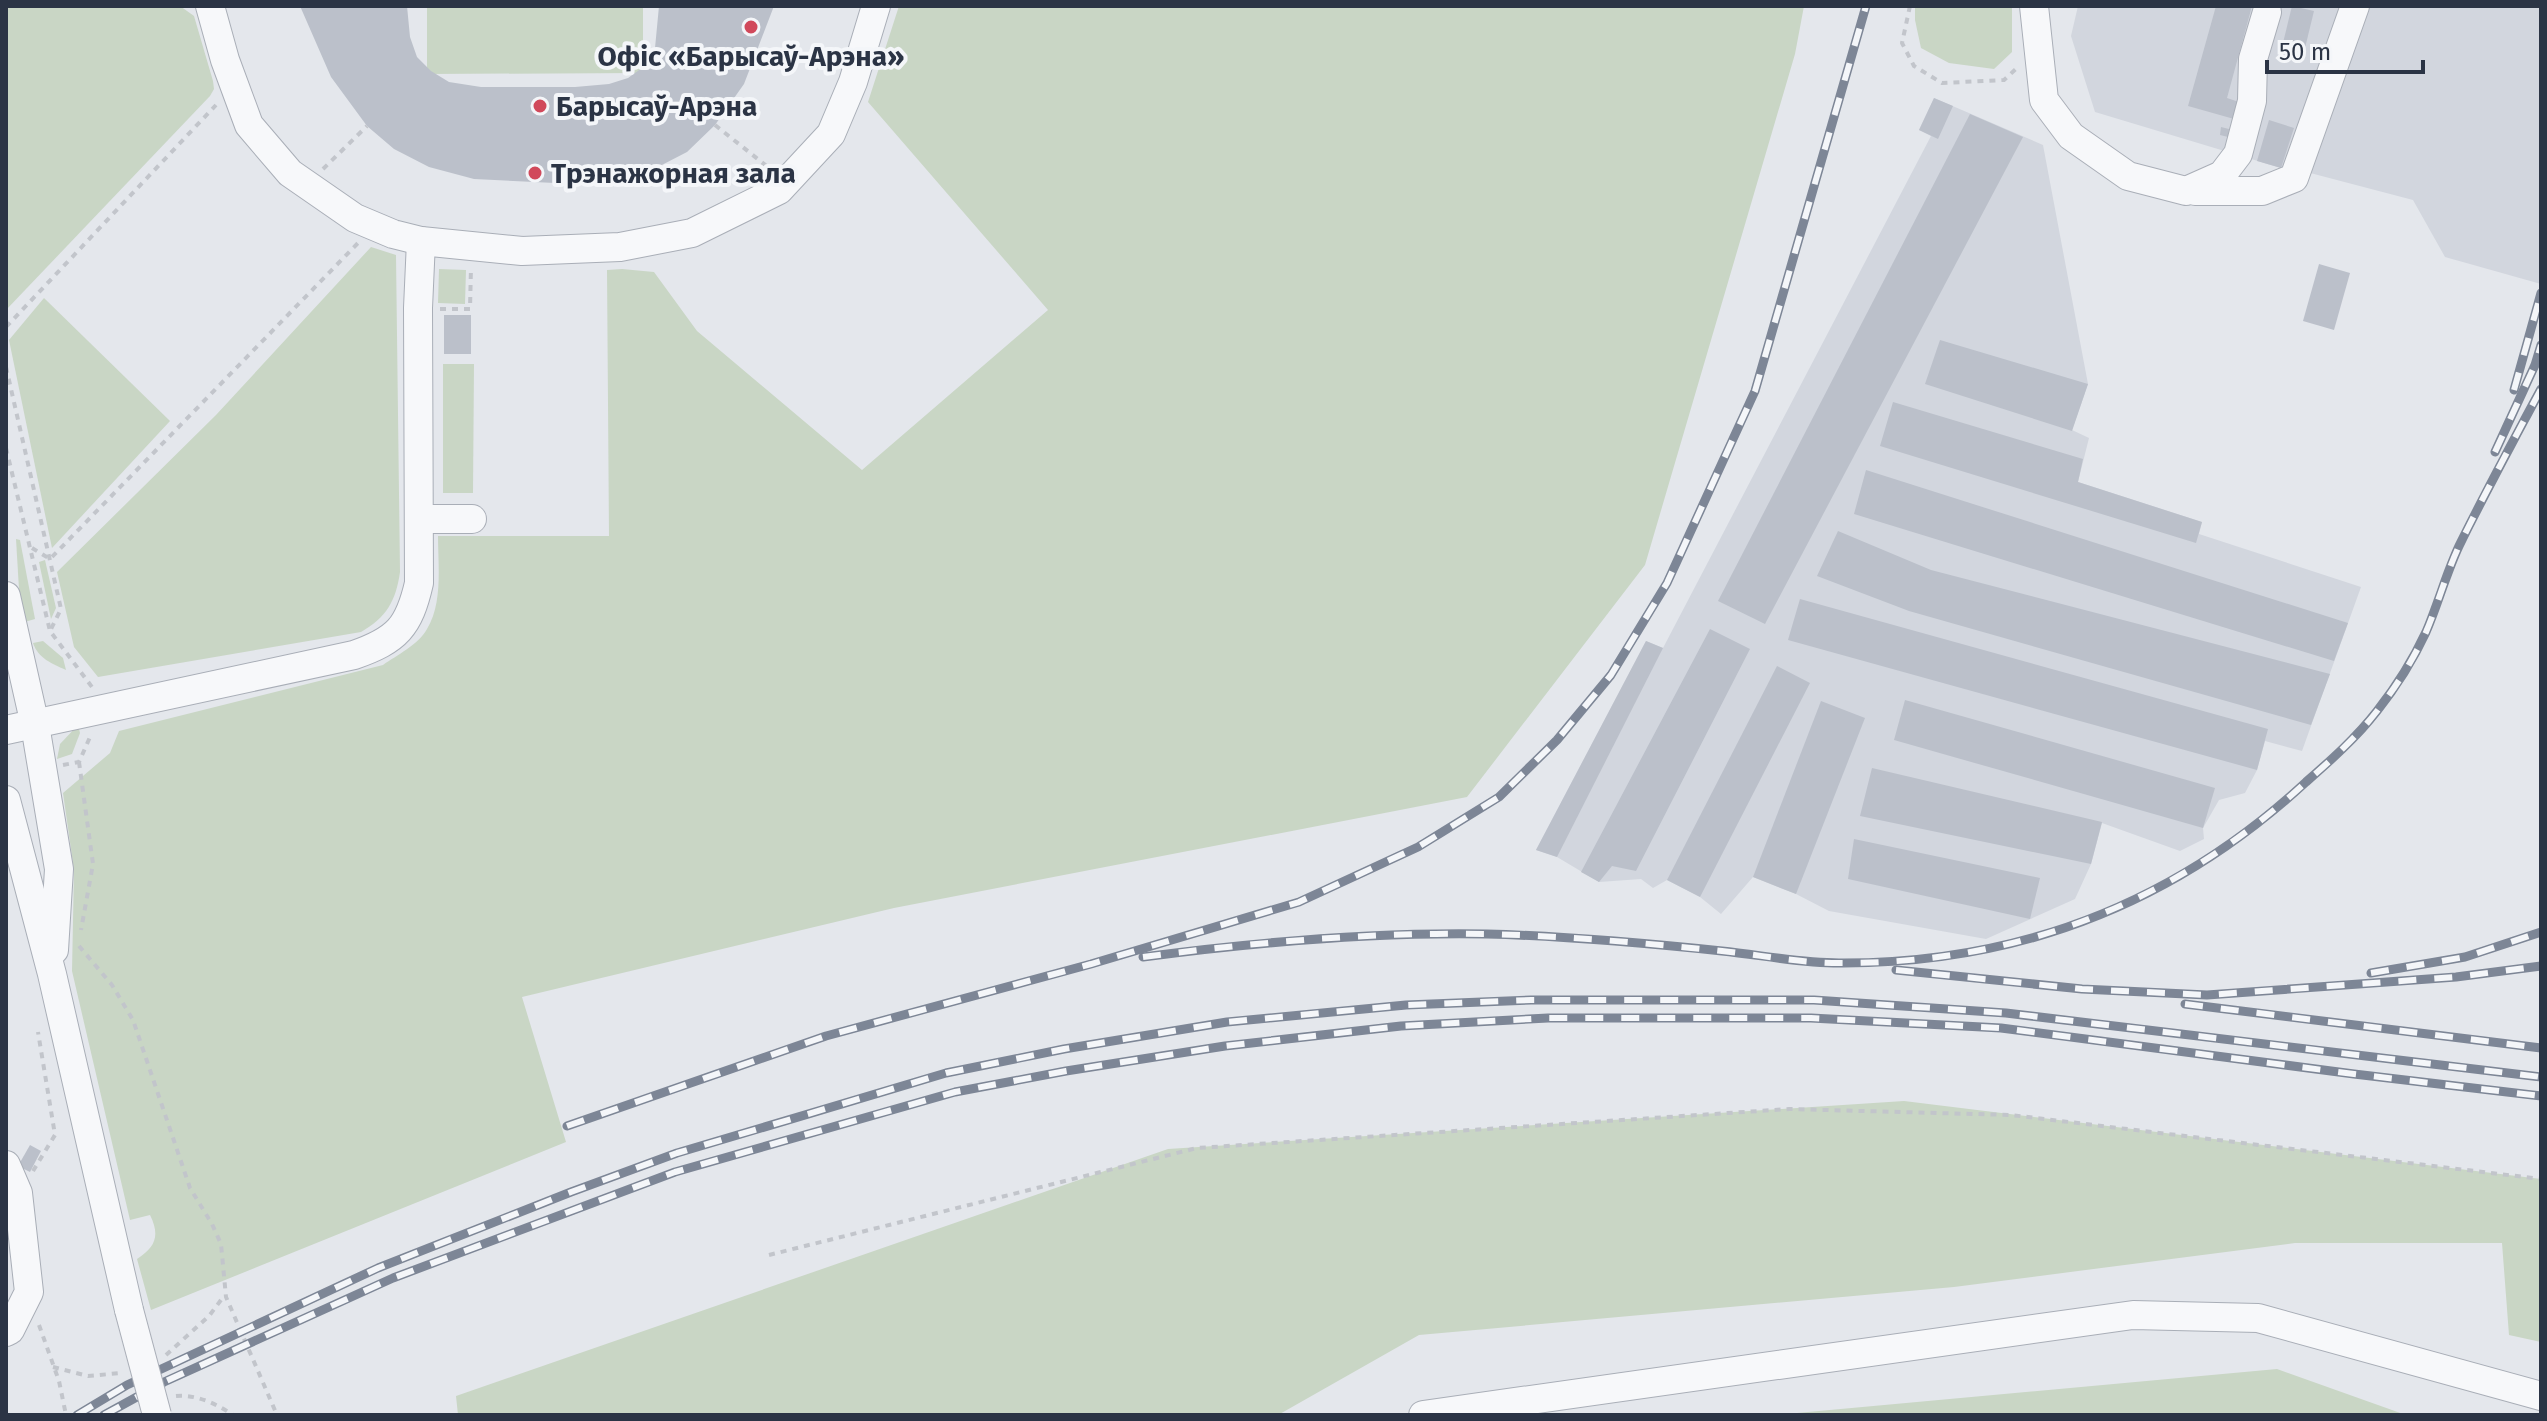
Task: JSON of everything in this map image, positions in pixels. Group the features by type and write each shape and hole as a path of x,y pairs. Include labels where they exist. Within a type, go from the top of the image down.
{"street":[{"path":"210,6 225,60 249,125 290,173 355,218 393,234 421,241 522,251 620,247 692,233 779,190 831,134 853,82 876,6"},
{"path":"2034,6 2044,100 2071,136 2128,176 2186,191 2262,191 2294,178 2355,6"},
{"path":"2186,191 2222,175 2238,154 2252,101 2253,59 2267,12"},
{"path":"6,730 354,655 379,646 401,629 413,611 419,583 418,308 421,241"},
{"path":"420,519 472,519"},
{"path":"6,596 35,725 59,869 52,974"},
{"path":"6,800 52,974 129,1310 157,1415"},
{"path":"6,1165 18,1193 29,1292 8,1331"},
{"path":"1423,1415 2133,1315 2258,1318 2541,1396"}],"path":[{"path":"1910,6 1902,43 1914,66 1942,83 2004,80 2038,47"},
{"path":"6,327 223,98"},
{"path":"715,125 773,171"},
{"path":"317,174 367,126"},
{"path":"50,559 365,235"},
{"path":"438,309 470,309 471,260"},
{"path":"6,367 61,609 50,631"},
{"path":"6,448 50,631 94,690"},
{"path":"30,546 50,559"},
{"path":"81,932 93,864 79,762 95,727"},
{"path":"57,767 79,762"},
{"path":"78,945 112,985 133,1020 190,1188 221,1244 226,1297 277,1415"},
{"path":"18,1193 55,1135 37,1023"},
{"path":"769,1255 1197,1148 1789,1109 2011,1115 2541,1179"},
{"path":"29,1292 59,1381 66,1415"}],"shaded area":[{"path":"2078,6 2541,6 2541,284 2445,257 2413,200 2281,168 2095,112 2071,36"},
{"path":"1934,98 2043,145 2088,384 2072,430 2089,438 2078,482 2202,522 2199,534 2361,587 2302,751 2265,741 2257,770 2245,793 2219,800 2203,828 2204,839 2180,851 2102,823 2091,864 2075,899 1986,939 1829,911 1753,877 1721,914 1700,897 1667,880 1653,888 1641,879 1599,882 1557,857 1536,850 1646,641 1663,648 1931,136 1919,130"}],"green space":[{"path":"180,6 194,16 213,81 214,89 210,96 6,310 6,7"},
{"path":"427,6 643,6 643,73 427,74"},
{"path":"899,6 1804,6 1795,54 1645,565 1467,797 894,908 522,997 566,1142 151,1310 137,1259 152,1245 155,1229 150,1215 130,1220 72,971 74,870 63,793 110,753 119,731 383,665 407,649 423,635 432,619 438,584 438,536 609,536 607,270 654,272 697,331 862,470 1048,310 868,102"},
{"path":"1915,6 2012,6 2012,52 1994,69 1949,63 1921,48"},
{"path":"371,247 396,255 400,572 396,592 388,608 377,621 361,632 98,677 74,647 57,572 216,415"},
{"path":"439,269 466,270 465,304 438,303"},
{"path":"44,298 170,421 52,548 9,340"},
{"path":"443,364 474,364 473,493 443,493"},
{"path":"16,539 20,540 35,619 21,623"},
{"path":"45,560 56,608 51,619 39,562"},
{"path":"43,641 63,658 66,670 38,653 33,643"},
{"path":"78,725 80,733 72,754 57,759 60,744"},
{"path":"1904,1101 2541,1179 2541,1342 2509,1335 2502,1243 2295,1243 1954,1287 1419,1335 1278,1415 458,1415 456,1396 1168,1149"},
{"path":"2277,1369 2406,1415 1774,1415"}],"building":[{"name":"Барысаў-Арэна","path":"300,6 407,6 410,37 417,57 431,71 449,82 481,87 575,87 609,84 628,78 649,63 655,48 659,6 774,6 744,84 715,125 687,152 656,168 609,180 555,183 474,179 429,167 394,149 367,126 331,77"},
{"path":"2216,6 2252,6 2227,98 2239,102 2234,119 2188,106"},
{"path":"2292,6 2314,11 2304,52 2282,47"},
{"path":"1934,98 1953,106 1938,139 1919,130"},
{"path":"1970,114 2023,137 1765,624 1718,601"},
{"path":"2269,120 2294,128 2281,168 2257,161"},
{"path":"2221,127 2229,129 2228,137 2220,135"},
{"path":"2319,264 2350,273 2334,330 2303,321"},
{"path":"444,315 471,315 471,354 444,354"},
{"path":"1940,340 2088,384 2072,431 1925,384"},
{"path":"1893,402 2083,459 2078,482 2202,522 2196,543 1880,446"},
{"path":"1866,470 2348,623 2334,661 1854,514"},
{"path":"1838,531 1931,570 2330,674 2311,725 1909,611 1817,576"},
{"path":"1800,599 2268,729 2257,770 1788,640"},
{"path":"1710,629 1750,649 1636,871 1612,866 1599,882 1581,872"},
{"path":"1646,641 1663,648 1557,857 1536,850"},
{"path":"1777,666 1810,683 1700,897 1667,880"},
{"path":"1905,700 2215,788 2203,828 1894,740"},
{"path":"1821,701 1865,718 1796,894 1753,877"},
{"path":"1872,768 2102,822 2091,864 1860,816"},
{"path":"1854,839 2040,878 2030,919 1848,879"},
{"path":"30,1145 41,1151 30,1172 18,1166"}],"railway":[{"path":"567,1126 826,1036 1091,964 1299,902 1418,847 1499,797 1557,740 1611,675 1667,583 1755,391 1866,6"},
{"path":"2514,390 2541,293"},
{"path":"2495,452 2541,345"},
{"path":"1143,957 1315,939 1444,934 1605,940 1839,963 1905,960 1969,952 2031,938 2090,918 2148,893 2256,825 2334,757 2369,721 2397,683 2421,642 2459,546 2541,389"},
{"path":"2371,973 2465,957 2541,932"},
{"path":"1896,970 2082,989 2207,995 2456,977 2541,966"},
{"path":"77,1415 127,1385 378,1268 677,1153 946,1073 1064,1049 1227,1022 1406,1005 1531,1000 1814,1000 2006,1013 2541,1077"},
{"path":"2185,1004 2541,1048"},
{"path":"104,1415 164,1382 393,1278 675,1172 955,1092 1225,1046 1401,1026 1548,1018 1811,1018 2001,1028 2541,1096"}],"place":[{"name":"Офіс «Барысаў-Арэна»","path":"751,27"},
{"name":"Барысаў-Арэна","path":"540,106"},
{"name":"Трэнажорная зала","path":"535,173"}]}
